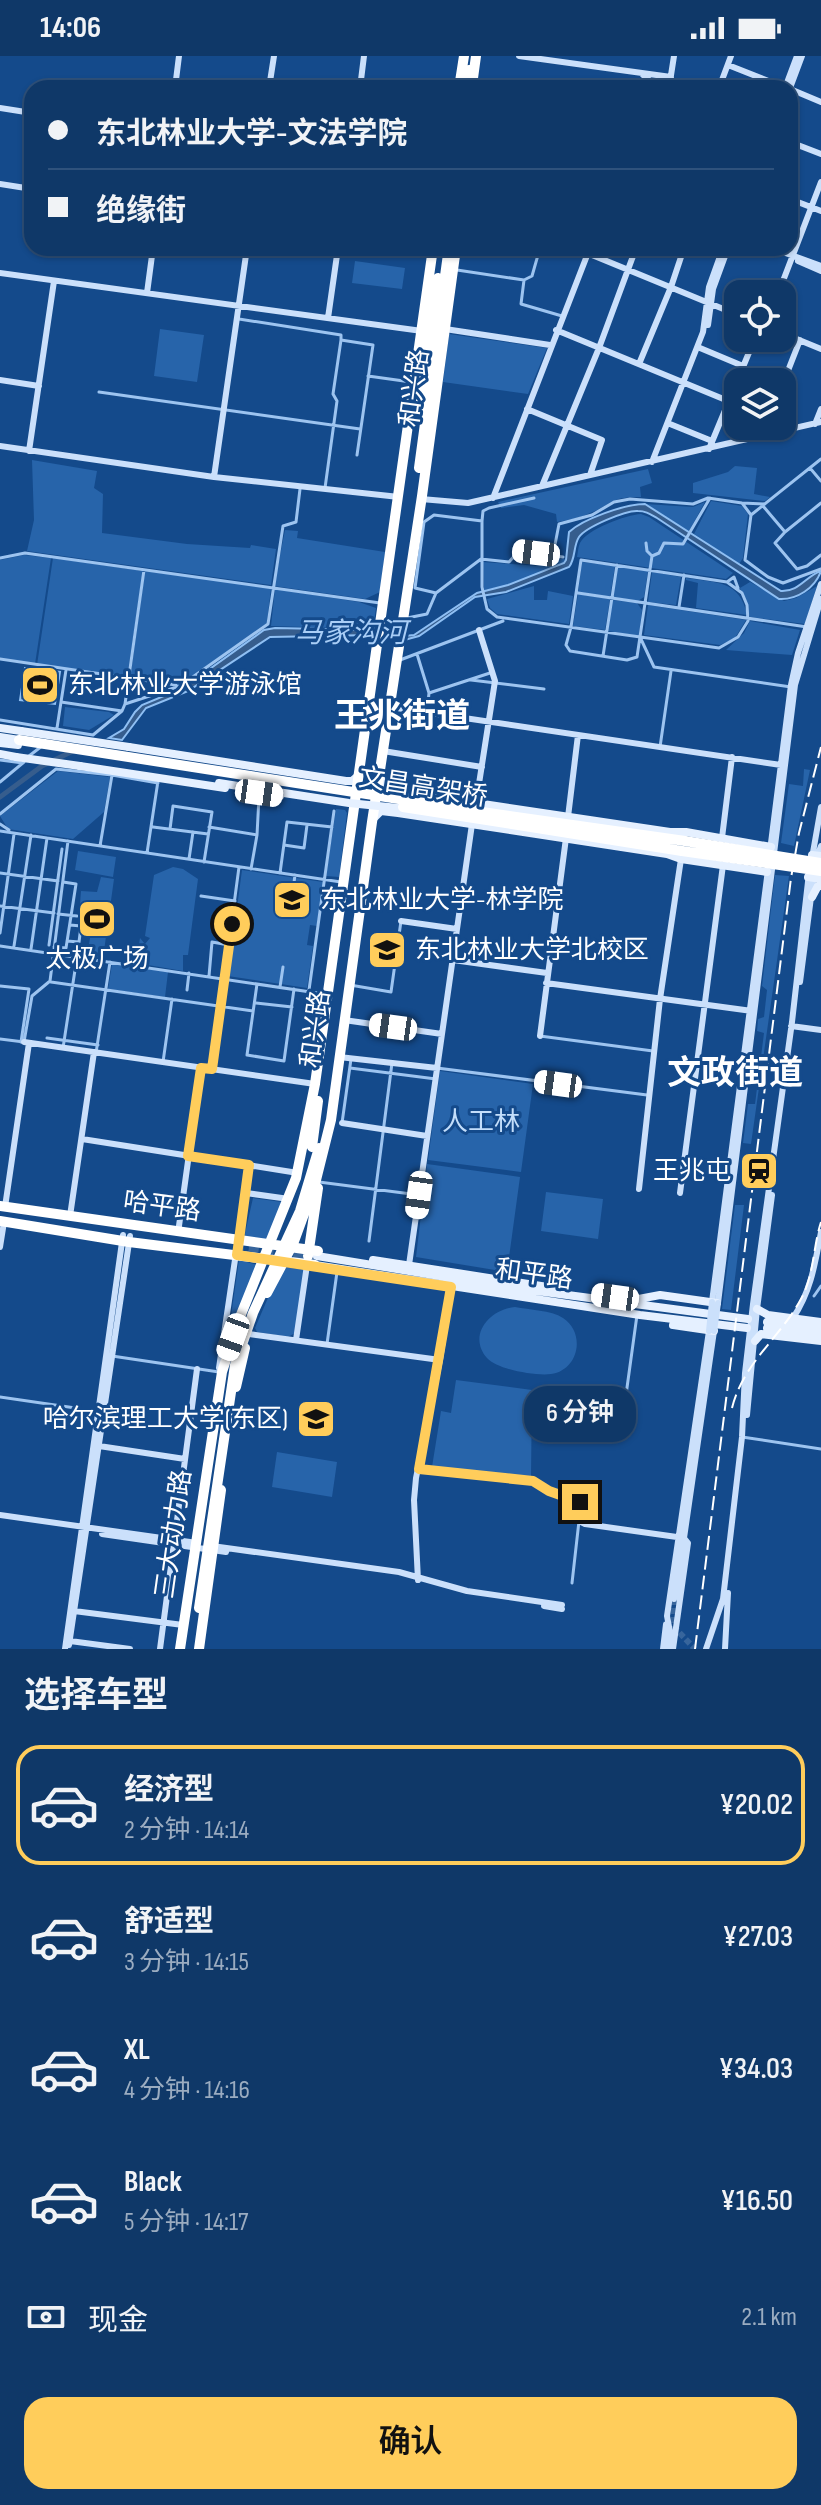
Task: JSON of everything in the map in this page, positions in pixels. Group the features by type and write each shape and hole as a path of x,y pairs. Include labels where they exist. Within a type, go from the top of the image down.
{"highway":[{"path":"460,80 464,56"},
{"path":"473,80 476,56"},
{"name":"和兴路","path":"393,625 383,604 432,256"},
{"name":"和兴路","path":"393,625 396,564 441,256"},
{"name":"和兴路","path":"393,625 448,256"},
{"name":"和兴路","path":"393,625 421,498 455,256"},
{"path":"425,314 437,283"},
{"path":"435,343 438,382"},
{"path":"415,377 419,400"},
{"path":"399,498 408,483"},
{"path":"386,588 396,564"},
{"path":"388,646 393,625"},
{"path":"314,1133 373,718 393,625"},
{"name":"和兴路","path":"291,1248 315,1184 333,1121 344,1020 396,661 388,646"},
{"name":"和兴路","path":"270,1244 298,1173 315,1082 370,704 388,646"},
{"name":"和兴路","path":"314,1258 319,1182 333,1121 388,646"},
{"path":"370,704 373,718"},
{"name":"文昌高架桥","path":"19,747 425,807 461,816 683,846 818,858"},
{"path":"354,817 368,756"},
{"name":"文昌高架桥","path":"425,807 479,808 507,820"},
{"name":"文昌高架桥","path":"683,846 816,876"},
{"path":"186,1649 196,1607 230,1361 245,1320 288,1226 315,1148 315,1082"},
{"name":"和兴路","path":"196,1607 235,1365 245,1332 287,1243 315,1148 333,1121"},
{"name":"哈平路","path":"2,1215 70,1216 165,1246 270,1244 291,1248 314,1258"},
{"name":"哈平路","path":"2,1215 236,1247"},
{"name":"哈平路","path":"2,1215 126,1236 236,1247"},
{"name":"哈平路","path":"126,1236 178,1233 236,1247 264,1258 284,1261 314,1258"},
{"path":"126,1236 145,1234"},
{"name":"三大动力路","path":"180,1649 220,1372 270,1244"},
{"name":"三大动力路","path":"196,1649 236,1389 249,1334 291,1248"},
{"path":"196,1607 196,1649"}],"main road":[{"path":"0,728 19,747"},
{"path":"0,740 80,766 158,780 188,781 333,808 349,808 354,817"},
{"path":"0,757 19,747 129,747 349,782 359,775"},
{"path":"188,781 134,769 132,757 135,754 351,788 425,807"},
{"path":"225,762 217,764 213,770 213,778 219,783 349,803 425,807"},
{"path":"380,774 385,787 479,808 531,812 670,832 683,846 723,865 770,873"},
{"path":"333,808 342,794 340,784 334,779"},
{"path":"398,813 391,803 395,794 401,792"},
{"path":"372,822 379,811 398,813 667,854 683,846 722,838 774,847"},
{"path":"507,820 531,812"},
{"path":"507,820 528,832"},
{"path":"734,867 740,865 743,846 738,841"},
{"path":"812,897 821,886"},
{"path":"314,1258 409,1265 627,1301 660,1295 715,1303"},
{"path":"314,1258 338,1268 451,1287 640,1311 641,1319 711,1331"},
{"name":"和平路","path":"314,1258 627,1301 747,1322 640,1311 452,1283 314,1258"},
{"name":"和平路","path":"627,1301 640,1311"},
{"path":"757,1309 768,1315 793,1318 821,1332"},
{"path":"767,1325 821,1332"},
{"path":"755,1341 761,1334 821,1332"}],"street":[{"path":"176,80 179,56"},
{"path":"270,80 274,56"},
{"path":"361,80 364,56"},
{"path":"521,56 574,60 671,77"},
{"path":"670,80 674,56"},
{"path":"722,80 731,56"},
{"path":"790,80 800,56"},
{"path":"728,65 766,80"},
{"path":"640,73 649,80"},
{"path":"798,93 821,102"},
{"path":"0,108 24,112"},
{"path":"798,145 821,154"},
{"path":"798,242 821,182"},
{"path":"0,184 24,188"},
{"path":"798,202 821,211"},
{"path":"147,293 152,256"},
{"path":"214,477 246,256"},
{"path":"328,318 337,256"},
{"path":"453,269 524,280 532,276 538,256"},
{"path":"493,497 587,256"},
{"path":"595,256 724,309"},
{"path":"542,485 633,256"},
{"path":"639,364 681,256"},
{"path":"653,461 708,325 710,281 722,256"},
{"path":"784,280 793,256 821,267"},
{"path":"0,273 422,331"},
{"path":"524,280 521,304 562,316"},
{"path":"29,451 54,281"},
{"path":"667,456 662,447 703,332 709,303"},
{"path":"237,319 341,335 333,394 337,401 325,488"},
{"path":"445,329 550,345"},
{"path":"556,330 724,399"},
{"path":"796,338 821,349"},
{"path":"341,340 373,345 357,455"},
{"path":"789,368 800,340"},
{"path":"700,348 743,366 749,352"},
{"path":"368,376 415,377"},
{"path":"0,380 39,386"},
{"path":"99,392 360,429"},
{"path":"527,409 602,440 590,475"},
{"path":"796,427 818,422 821,409"},
{"path":"711,445 724,413"},
{"path":"670,424 711,445"},
{"path":"653,461 739,440"},
{"path":"421,498 468,503 711,445"},
{"path":"0,448 399,498"},
{"path":"0,448 214,481 399,498"},
{"path":"751,515 821,459"},
{"path":"810,468 821,481"},
{"path":"125,704 180,686 268,624 283,526 294,524 297,520 300,489"},
{"path":"534,498 483,511 482,587 484,600 491,614 497,617 571,627 640,637 719,648 738,637 748,618 747,605 734,577 727,582 650,569 581,560 571,627 566,645 570,651 637,657 640,637 650,569 652,556"},
{"path":"553,555 559,524 592,515 614,502 630,499 693,504 710,498 764,505 785,532"},
{"path":"652,556 659,553 664,543 683,544 686,541 710,498"},
{"path":"742,503 751,515 745,560 758,571 785,583 821,569"},
{"path":"821,503 775,543 797,569 807,566 821,555"},
{"path":"436,593 415,588 426,518 434,515 482,521"},
{"path":"646,543 647,551 652,556"},
{"path":"393,625 424,617 436,593 481,559 509,562 519,551 563,557"},
{"path":"0,558 25,553 383,604"},
{"path":"603,656 617,565"},
{"path":"0,720 93,735 122,711 144,570"},
{"path":"679,608 684,575"},
{"path":"774,847 791,687 821,584"},
{"path":"576,593 807,627"},
{"path":"674,1599 795,685 821,599"},
{"path":"396,661 503,621"},
{"path":"479,630 495,681 479,808"},
{"path":"640,637 654,667 791,687"},
{"path":"417,654 429,693 427,713"},
{"path":"0,659 180,686"},
{"path":"57,728 66,670"},
{"path":"660,747 672,670"},
{"path":"429,693 493,672"},
{"path":"471,680 544,689"},
{"path":"61,702 122,711"},
{"path":"390,707 781,765"},
{"path":"0,782 19,747 31,753 63,729"},
{"path":"0,814 56,769 63,729"},
{"path":"568,817 578,735"},
{"path":"383,751 482,767"},
{"path":"722,838 732,757"},
{"path":"56,769 158,780 147,853"},
{"path":"100,846 112,775"},
{"path":"251,869 257,835 259,793"},
{"path":"170,829 173,806 212,812 204,862"},
{"path":"818,858 821,807"},
{"path":"308,991 333,808"},
{"path":"280,873 287,822 332,827"},
{"path":"0,824 14,833"},
{"path":"409,1265 472,824"},
{"path":"284,845 304,848 307,825"},
{"path":"151,827 208,834"},
{"path":"209,827 257,835"},
{"path":"0,831 344,883"},
{"path":"725,1649 726,1606 757,1309 821,831"},
{"path":"189,859 193,832"},
{"path":"0,933 14,833"},
{"path":"14,948 31,835"},
{"path":"31,950 47,838"},
{"path":"566,838 540,1036 653,1051"},
{"path":"50,981 56,913 68,841"},
{"path":"639,1189 653,1051 683,846"},
{"path":"818,858 821,846"},
{"path":"60,882 62,849"},
{"path":"680,1193 723,865"},
{"path":"212,1069 239,867"},
{"path":"0,873 76,884 66,948 52,946"},
{"path":"292,897 295,875"},
{"path":"706,1649 723,1599 744,1438 745,1370 754,1295 816,876"},
{"path":"201,896 235,901"},
{"path":"2,906 77,916"},
{"path":"349,985 391,992 401,921 457,929"},
{"path":"67,941 79,942 81,926 70,925"},
{"path":"209,976 212,942 229,945"},
{"path":"0,946 328,994"},
{"path":"63,1044 77,957"},
{"path":"453,960 547,973"},
{"path":"70,1216 110,962"},
{"path":"280,987 283,967"},
{"path":"187,990 189,973"},
{"path":"24,1042 31,999 36,990 50,981 253,1011"},
{"path":"546,983 752,1011"},
{"path":"257,984 247,1055 284,1061 294,989"},
{"path":"0,986 29,989 0,1247"},
{"path":"163,1062 172,999"},
{"path":"254,1003 292,1007"},
{"path":"344,1020 442,1034"},
{"path":"793,1024 821,1028"},
{"path":"47,1038 63,1044"},
{"path":"0,1039 63,1044 201,1068 315,1082"},
{"path":"339,1057 650,1096"},
{"path":"351,1058 333,1121 427,1136"},
{"path":"369,1241 392,1063"},
{"path":"178,1233 201,1068"},
{"path":"350,1068 436,1079"},
{"path":"82,1139 298,1173"},
{"path":"112,1356 220,1372 249,1165"},
{"path":"319,1182 419,1195"},
{"path":"246,1193 289,1199"},
{"path":"793,1318 805,1300 812,1281 821,1232"},
{"path":"68,1646 99,1446 101,1412 112,1356 126,1236"},
{"path":"68,1646 126,1236"},
{"path":"296,1340 314,1258"},
{"path":"327,1344 338,1268"},
{"path":"814,1296 821,1286"},
{"path":"418,1578 414,1500 451,1287"},
{"path":"622,1424 640,1311"},
{"path":"249,1334 440,1360"},
{"path":"160,1649 197,1369"},
{"path":"0,1397 101,1412"},
{"path":"744,1438 821,1449"},
{"path":"99,1446 185,1459"},
{"path":"419,1469 533,1481 549,1491 580,1502 572,1583"},
{"path":"0,1517 418,1578 467,1591 562,1607"},
{"path":"579,1521 682,1538 688,1543 668,1649"},
{"path":"668,1649 670,1632 667,1620 682,1538"},
{"path":"74,1611 183,1625"},
{"path":"68,1646 130,1649"}],"green space":[{"path":"355,261 405,268 402,289 352,283"},
{"path":"160,329 204,335 197,382 154,376"},
{"path":"449,334 547,348 528,394 443,382"},
{"path":"32,460 97,471 94,488 103,494 102,533 187,544 250,548 251,545 276,549 271,585 27,551 34,520"},
{"path":"735,466 757,468 754,494 770,497 765,501 693,493 693,483 728,472"},
{"path":"648,469 652,483 640,487 641,497 617,499 570,520 557,522 556,514 524,505 501,508 498,502"},
{"path":"711,501 742,506 748,514 743,558 739,564 694,534"},
{"path":"705,502 689,531 645,504 693,507"},
{"path":"641,514 733,573 726,579 577,557 580,543 590,533 617,520"},
{"path":"285,530 298,531 297,538 385,552 380,592 365,599 274,586"},
{"path":"24,555 51,558 35,664 0,658 0,560"},
{"path":"53,558 143,571 127,678 37,665"},
{"path":"555,559 566,559 564,563 508,585 484,590 483,562 539,566 554,563"},
{"path":"582,562 615,566 610,597 578,592"},
{"path":"618,567 648,571 644,597 638,601 612,597"},
{"path":"145,571 271,588 267,623 180,685 130,679"},
{"path":"652,572 681,577 676,605 648,602"},
{"path":"686,578 733,589 744,604 747,615 696,608 698,583"},
{"path":"750,582 784,601 817,586 805,624 750,617 740,588"},
{"path":"534,586 534,600 547,600 548,591 573,596 569,624 497,614 490,608 487,599"},
{"path":"275,589 359,602 376,608 373,629 271,626"},
{"path":"578,594 610,599 605,630 573,626"},
{"path":"612,600 637,603 642,610 639,636 608,631"},
{"path":"648,605 746,620 735,638 720,645 644,635"},
{"path":"750,621 800,630 792,655 726,650 744,633"},
{"path":"65,707 114,715 89,730 63,726"},
{"path":"804,769 810,770 794,846 781,843 789,784 803,786"},
{"path":"58,771 110,777 104,812 73,839 8,829 0,816"},
{"path":"336,809 347,813 339,877 326,876"},
{"path":"78,851 116,857 113,877 75,870"},
{"path":"173,867 183,869 198,879 188,955 183,955 183,971 136,963 140,938 145,944 150,938 145,936 154,875"},
{"path":"242,870 323,882 317,926 310,925 307,945 313,946 307,988 228,976"},
{"path":"775,875 789,876 751,1144 743,1143 748,1104 755,1104 764,1033 757,1031 758,1019 764,1017 767,990 762,986"},
{"name":"太极广场","path":"101,877 114,879 103,958 87,956 93,920 79,917 81,891 97,892"},
{"path":"112,964 168,972 165,997 108,989"},
{"name":"人工林","path":"440,1071 533,1084 521,1172 428,1160"},
{"path":"427,1164 520,1177 507,1272 416,1257"},
{"path":"546,1192 603,1199 598,1239 541,1231"},
{"path":"253,1198 282,1202 267,1241 244,1238"},
{"path":"735,1205 744,1205 731,1310 722,1309"},
{"path":"239,1260 258,1265 229,1338 228,1337"},
{"path":"284,1267 305,1270 295,1333 288,1337 257,1332 255,1328"},
{"path":"515,1307 552,1313 570,1325 577,1341 568,1366 551,1374 536,1374 508,1369 487,1358 481,1349 480,1332 497,1313"},
{"path":"456,1380 532,1390 531,1476 432,1467 441,1411 451,1413"},
{"path":"277,1452 337,1462 332,1497 272,1487"}],"water":[{"path":"645,504 781,591 793,589 821,571 804,592 779,599 657,518 632,511 583,533 577,541 569,567 506,592 475,597 419,636 404,640 405,636 414,635 477,593 508,585 564,563 569,532 584,522 616,509"},
{"path":"264,630 374,630 373,635 270,637 188,691 146,708 122,740 109,738 124,729 142,705 183,688"},
{"name":"东北林业大学游泳馆","path":"25,668 60,672 55,704 20,700"}],"waterway":[{"name":"马家沟河","path":"379,635 401,638"},
{"name":"马家沟河","path":"0,797 42,766 73,751"}],"tunnel":[{"path":"234,1246 315,1256"},
{"path":"674,1599 674,1627 695,1649"}],"railway":[{"path":"695,1649 791,878 821,747"},
{"path":"732,1408 744,1377 801,1299 811,1271 821,1222"}],"place":[{"name":"东北林业大学游泳馆","path":"40,685"},
{"name":"东北林业大学-林学院","path":"292,900"},
{"name":"太极广场","path":"97,919"},
{"name":"东北林业大学北校区","path":"387,950"},
{"name":"王兆屯","path":"759,1171"},
{"name":"哈尔滨理工大学(东区)","path":"316,1419"}],"district":[{"name":"王兆街道","path":"402,716"},
{"name":"文政街道","path":"735,1073"}],"route":[{"path":"232,924 212,1069 201,1068 188,1156 249,1165 237,1255 451,1287 419,1469 533,1481 549,1491 580,1502"}]}
